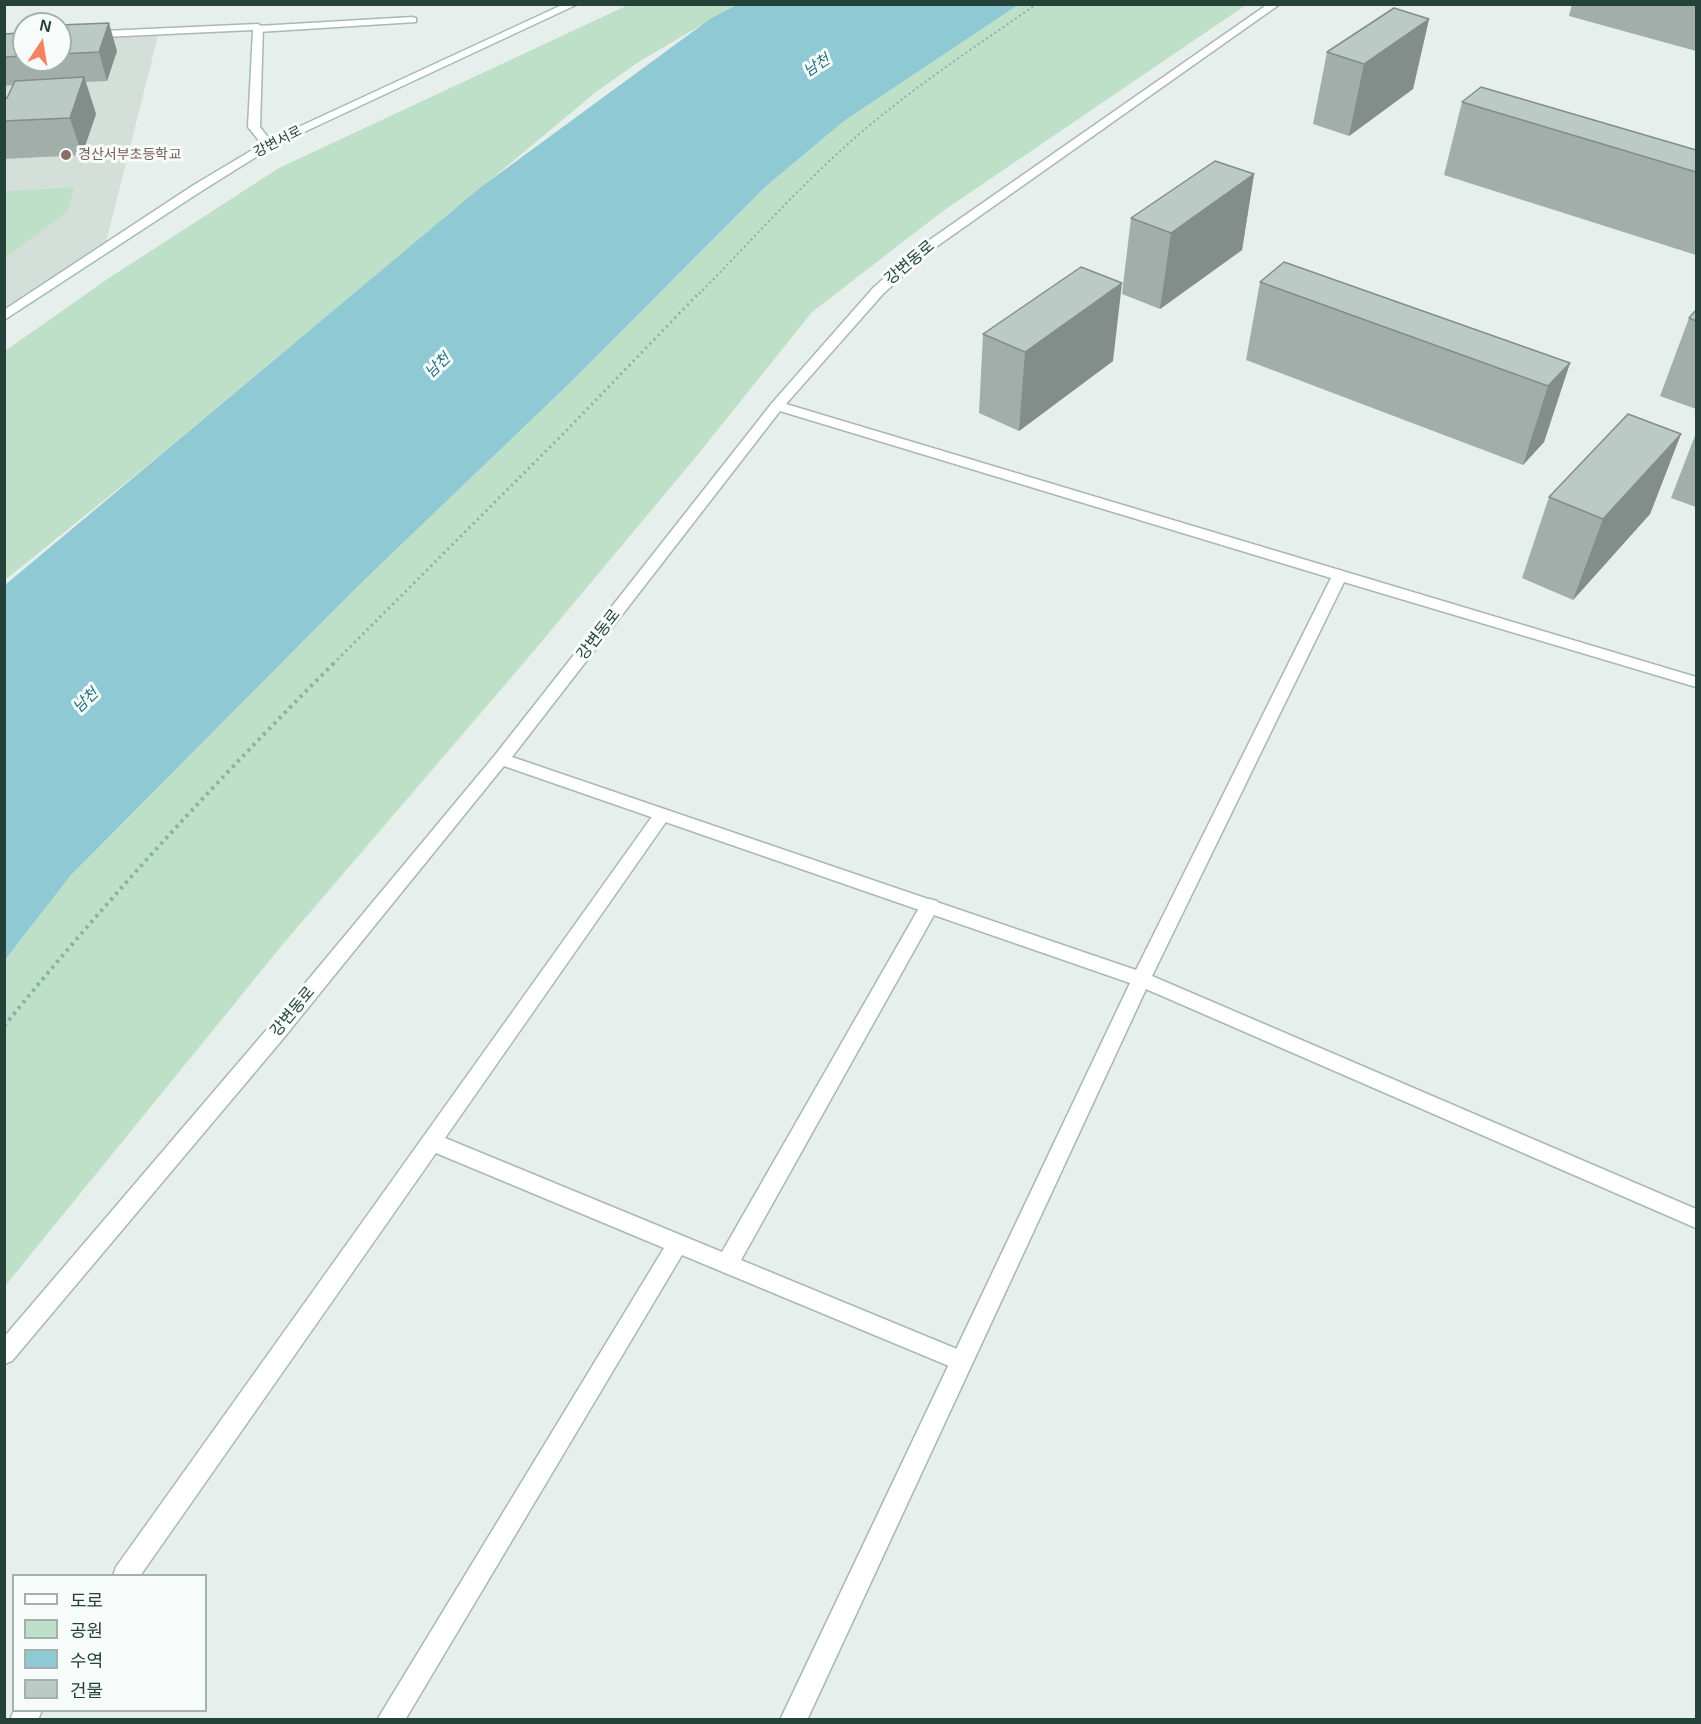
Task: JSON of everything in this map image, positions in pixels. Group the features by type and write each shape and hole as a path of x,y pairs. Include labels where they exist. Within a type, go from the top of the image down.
{"street":[{"name":"강변서로","path":"4,316 196,189 268,145 573,4"},
{"name":"강변동로","path":"4,1354 282,1025 501,759 777,406 870,299 922,251 1275,4"},
{"path":"72,36 258,29 412,20"},
{"path":"258,29 254,126 268,145"},
{"path":"777,406 1696,682"},
{"path":"793,1719 1141,979 1341,575"},
{"path":"501,759 1141,979 1696,1219"},
{"path":"126,1574 662,815"},
{"path":"727,1264 930,906"},
{"path":"432,1142 961,1361"},
{"path":"390,1719 678,1243"}],"path":[{"path":"4,1026 71,943 280,717 566,431 792,198 864,130 960,57 1037,4"}],"shaded area":[{"name":"경산서부초등학교","path":"159,32 104,250 4,316 4,39 12,39 12,72 72,72 72,36"}],"green space":[{"path":"628,5 735,5 637,63 596,92 143,469 5,580 5,351 109,278 279,168"},
{"path":"1018,5 1246,5 943,211 812,312 695,458 527,659 283,944 5,1286 5,960 71,875 357,587 575,378 765,187 844,121"},
{"path":"75,187 67,212 5,258 5,191"}],"water":[{"name":"남천","path":"736,5 1018,5 844,121 765,187 575,378 357,587 71,875 5,960 5,585 481,187 710,19"}],"building":[{"path":"1394,8 1429,19 1364,64 1327,52"},
{"path":"109,23 99,52 72,53 72,25"},
{"path":"4,34 12,34 12,57 4,57"},
{"path":"84,77 70,118 4,121 4,98 7,98 15,81"},
{"path":"1481,87 1696,150 1696,172 1462,102"},
{"path":"1215,161 1254,174 1171,233 1131,218"},
{"path":"1284,262 1570,363 1548,386 1260,282"},
{"path":"1081,267 1122,283 1025,352 983,334"},
{"path":"1696,310 1696,321 1689,318"},
{"path":"1628,414 1681,434 1603,519 1549,497"}],"place":[{"name":"경산서부초등학교","path":"66,155"}]}
